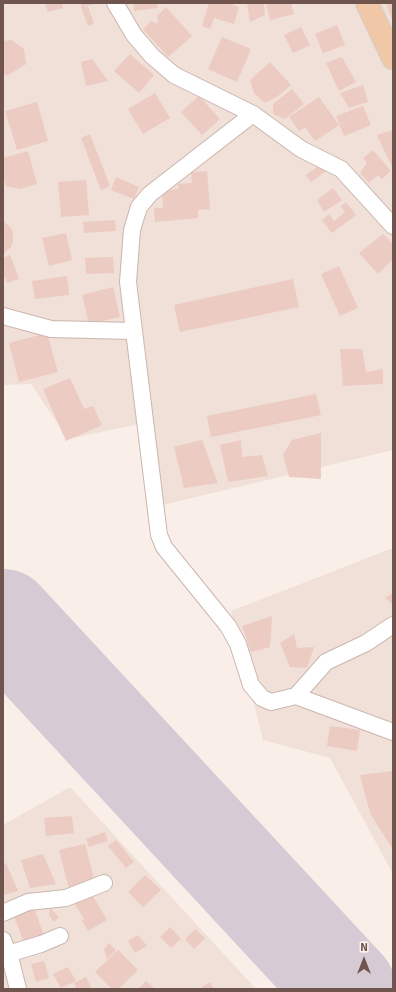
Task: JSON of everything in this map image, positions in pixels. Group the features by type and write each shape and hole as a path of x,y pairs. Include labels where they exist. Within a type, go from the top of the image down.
{"main road":[{"path":"367,3 393,58"}],"street":[{"path":"115,3 134,35 147,51 174,75 253,114 301,149 341,168 393,226"},
{"path":"253,114 150,194 139,207 132,230 128,282 159,535 164,547 228,626 238,644 251,685 262,698 271,702 296,696 393,732"},
{"path":"3,316 51,329 133,332"},
{"path":"296,696 326,662 366,643 393,625"},
{"path":"3,913 28,902 66,898 104,883"},
{"path":"18,989 6,954 41,944 60,936"}],"shaded area":[{"path":"3,3 393,3 393,450 154,507 139,424 68,439 31,384 3,385"},
{"path":"393,548 393,874 330,758 263,740 231,611"},
{"path":"70,787 256,989 3,989 3,825"}],"building":[{"path":"45,3 62,3 63,8 48,12"},
{"path":"81,3 99,3 82,7 88,7 94,24 88,26 81,7"},
{"path":"133,3 157,3 158,8 134,11"},
{"path":"209,3 228,3 239,7 234,24 214,18 210,29 202,26"},
{"path":"247,3 264,3 265,15 250,22"},
{"path":"266,3 291,3 294,14 270,20"},
{"path":"386,3 393,3 393,20 392,20"},
{"path":"166,7 192,36 168,57 143,29 151,21 158,24 157,16"},
{"path":"337,25 345,45 323,53 315,34"},
{"path":"301,27 310,45 293,53 284,35"},
{"path":"222,37 251,49 237,82 208,69"},
{"path":"11,40 24,49 26,64 7,76 3,72 3,41"},
{"path":"130,54 154,75 139,93 114,71"},
{"path":"342,57 356,82 339,91 326,63"},
{"path":"92,59 108,81 86,86 81,62"},
{"path":"270,62 291,85 278,96 265,103 254,93 250,80"},
{"path":"363,85 368,102 349,108 340,93"},
{"path":"292,89 304,104 285,119 273,114 273,104"},
{"path":"155,93 170,118 143,134 128,109"},
{"path":"199,96 220,119 202,135 181,112"},
{"path":"319,97 339,125 315,141 305,127 299,131 289,117"},
{"path":"37,102 48,141 17,150 5,111"},
{"path":"363,106 371,125 344,136 336,116"},
{"path":"393,130 393,169 377,135"},
{"path":"90,134 110,186 101,190 81,138"},
{"path":"373,150 391,171 382,179 378,175 369,183 360,173 367,163 363,158"},
{"path":"28,151 37,184 20,189 6,186 3,175 3,158"},
{"path":"324,162 329,169 311,182 306,175"},
{"path":"207,171 210,209 198,210 198,218 155,222 154,208 163,208 162,191 178,189 178,184 192,183 191,172"},
{"path":"116,177 139,187 134,199 111,190"},
{"path":"86,180 89,215 61,217 58,182"},
{"path":"333,188 342,200 324,212 317,200"},
{"path":"346,202 356,215 332,233 322,220 329,214 334,221 345,212 341,206"},
{"path":"115,220 116,231 84,233 83,222"},
{"path":"3,221 11,228 13,241 11,247 3,254"},
{"path":"66,233 72,260 49,266 42,238"},
{"path":"383,234 393,244 393,259 378,274 359,253"},
{"path":"10,255 19,279 7,283 5,277 3,277 3,258"},
{"path":"113,257 114,273 86,274 85,258"},
{"path":"339,266 358,308 340,316 321,274"},
{"path":"67,276 69,295 35,299 32,281"},
{"path":"293,279 299,307 180,332 174,305"},
{"path":"113,287 120,317 89,324 82,295"},
{"path":"47,333 58,372 19,382 9,343"},
{"path":"340,349 362,349 366,372 383,369 383,384 343,386"},
{"path":"70,378 84,409 93,406 102,425 66,441 43,389"},
{"path":"316,394 321,415 211,437 207,416"},
{"path":"321,433 321,479 289,477 283,455 292,440"},
{"path":"202,440 218,483 184,488 174,447"},
{"path":"241,440 242,457 262,455 268,476 228,482 220,445"},
{"path":"393,593 393,605 385,598"},
{"path":"272,616 270,647 251,652 242,626"},
{"path":"294,634 297,648 314,647 307,668 290,667 280,643"},
{"path":"330,726 360,730 357,751 327,746"},
{"path":"393,771 393,850 370,813 360,775"},
{"path":"72,816 74,833 46,836 44,818"},
{"path":"105,832 108,841 89,847 86,839"},
{"path":"116,840 134,862 126,868 108,846"},
{"path":"85,844 95,883 69,889 59,850"},
{"path":"43,854 56,884 30,888 21,860"},
{"path":"6,863 18,891 3,895 3,864"},
{"path":"145,875 161,890 143,907 128,892"},
{"path":"91,893 107,920 88,931 82,921 84,919 74,903"},
{"path":"34,908 45,938 25,946 14,916"},
{"path":"50,908 59,917 54,922 49,915"},
{"path":"170,927 181,939 171,948 160,937"},
{"path":"195,929 205,938 194,949 185,939"},
{"path":"138,935 147,946 135,953 128,941"},
{"path":"109,943 116,950 107,959 104,949"},
{"path":"118,950 138,970 118,989 112,989 95,972"},
{"path":"44,961 49,978 36,982 31,964"},
{"path":"68,967 76,981 61,988 53,974"},
{"path":"86,977 92,989 77,989 74,983"},
{"path":"146,981 155,989 138,989"},
{"path":"210,982 214,989 199,989"}],"runway":[{"path":"3,619 346,989"}]}
